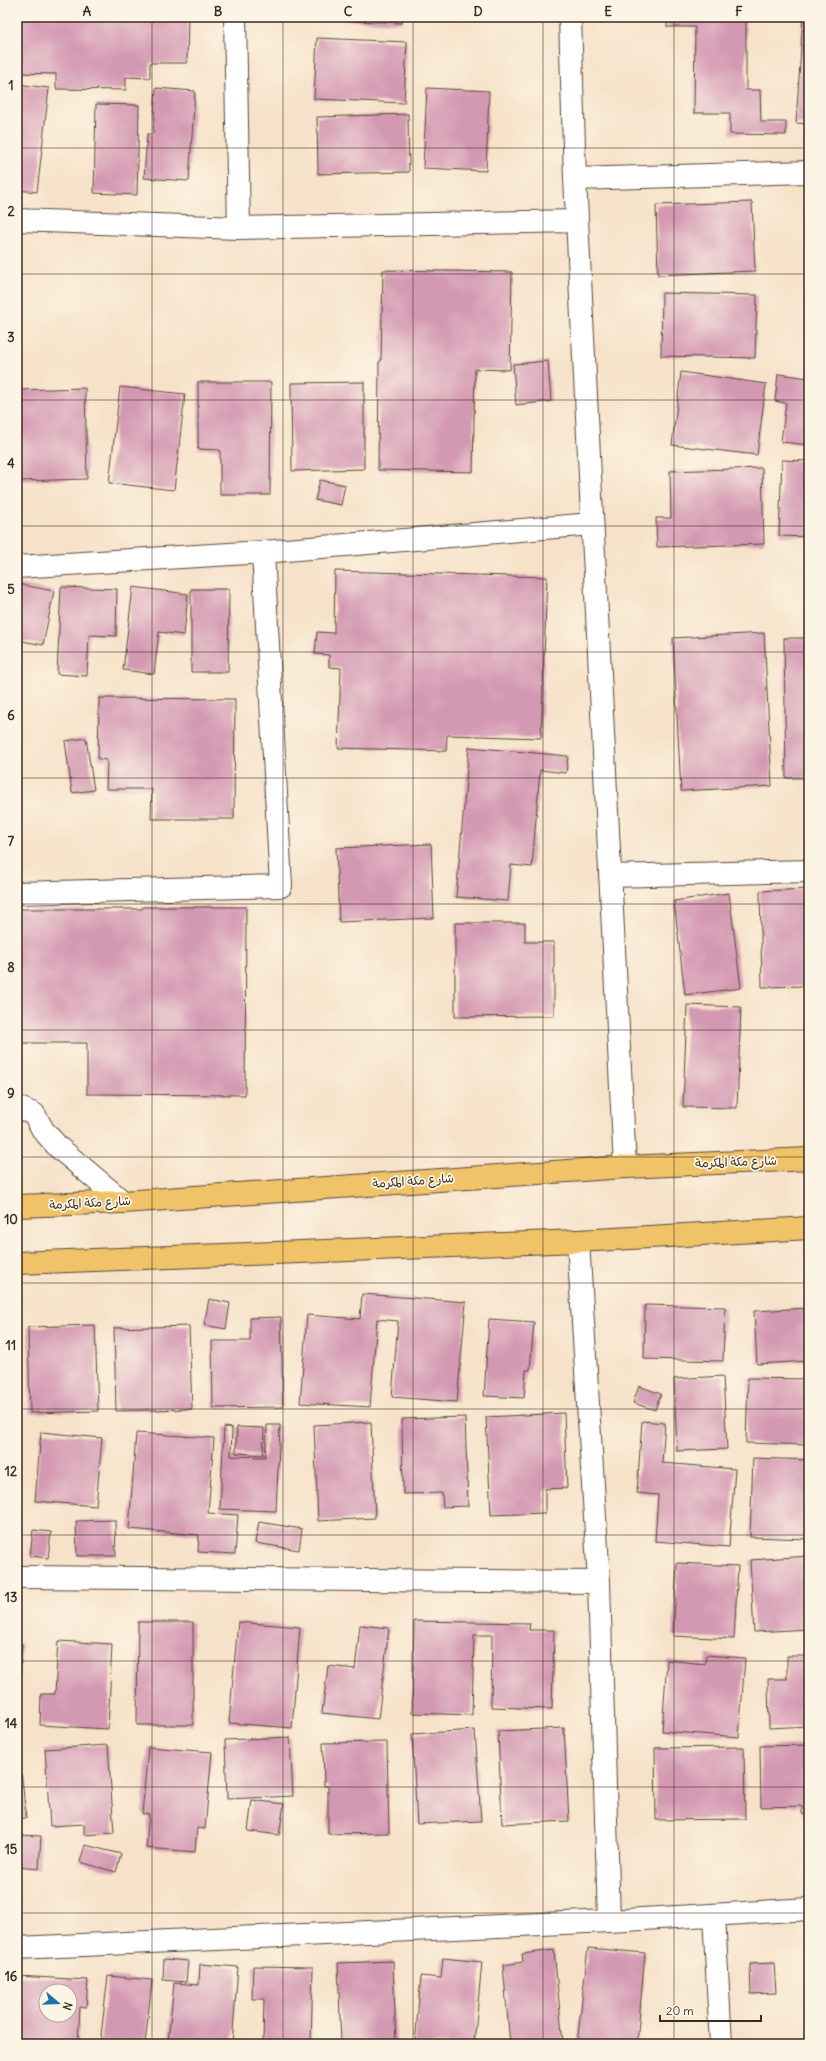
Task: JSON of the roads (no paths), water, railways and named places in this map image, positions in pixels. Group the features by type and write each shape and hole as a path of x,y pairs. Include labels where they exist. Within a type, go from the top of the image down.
{"main road":[{"name":"شارع مكة المكرمة","path":"17,1206 123,1202 625,1166 809,1159"},
{"path":"17,1263 578,1241 809,1228"}],"street":[{"path":"235,17 239,228"},
{"path":"570,17 577,221 625,1166"},
{"path":"575,179 809,172"},
{"path":"17,220 239,228 577,221"},
{"path":"17,567 263,552 592,524"},
{"path":"17,893 281,886 263,552"},
{"path":"610,876 809,871"},
{"path":"17,1107 34,1114 43,1130 58,1147 123,1202"},
{"path":"578,1241 600,1582 609,1921"},
{"path":"17,1577 600,1582"},
{"path":"17,1948 714,1916 809,1909"},
{"path":"714,1916 721,2044"}]}
